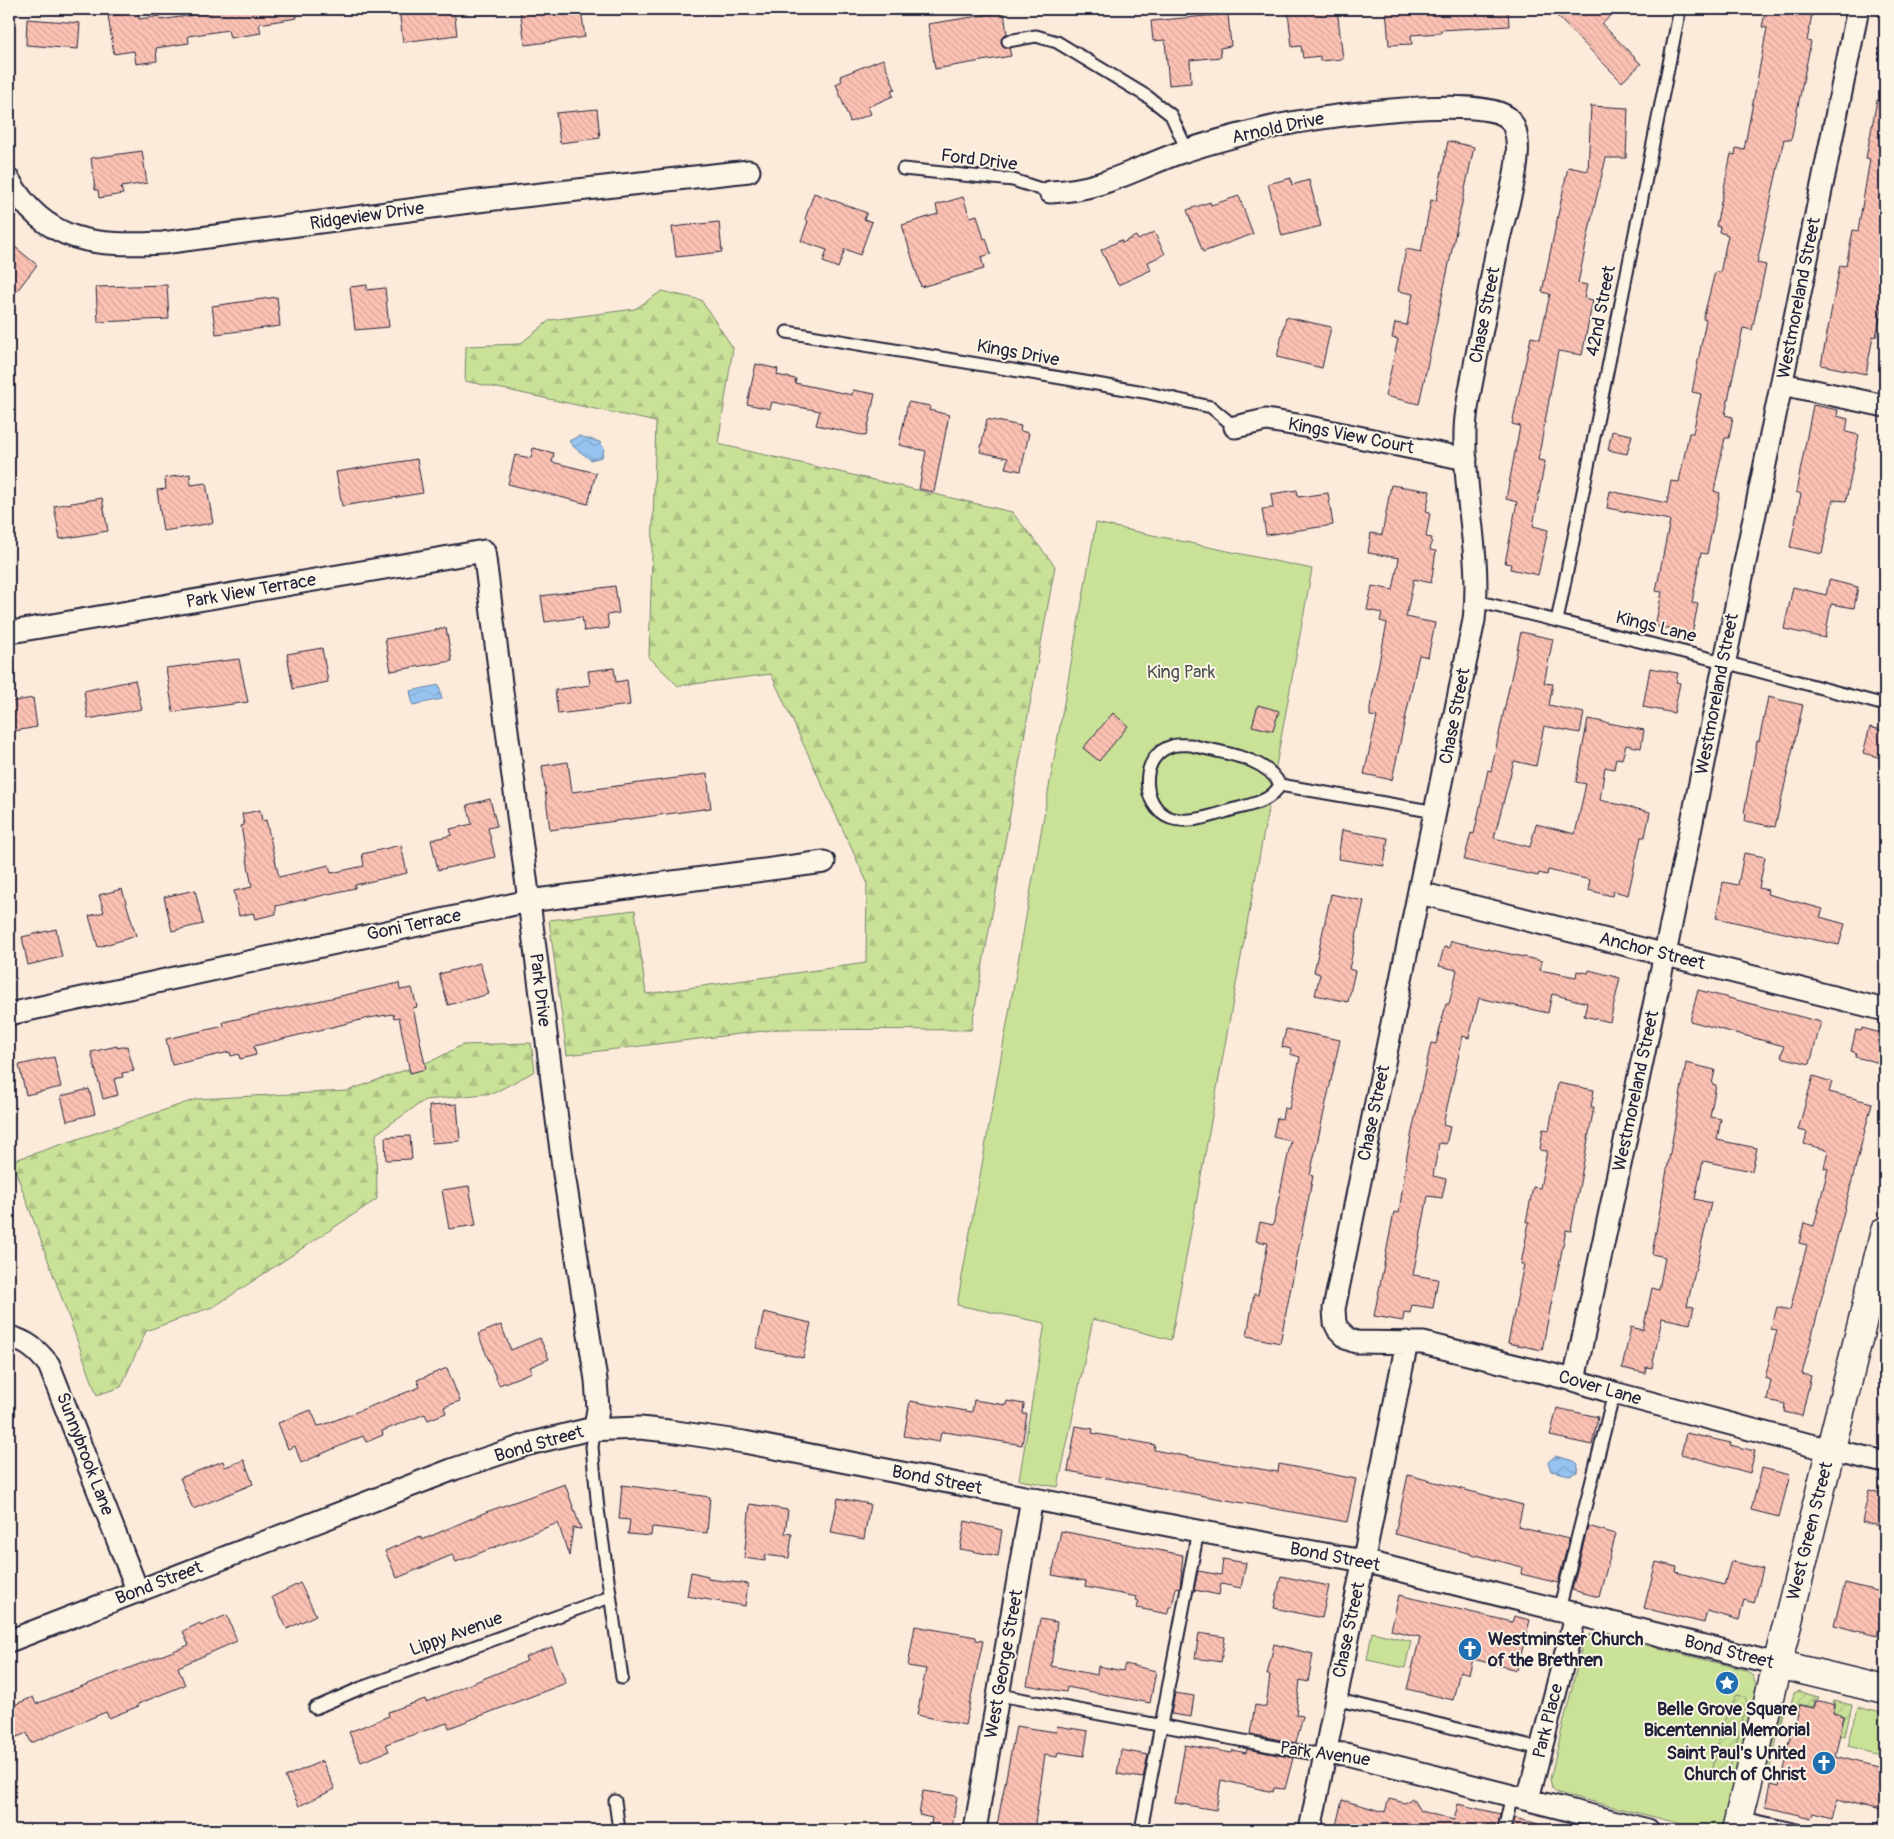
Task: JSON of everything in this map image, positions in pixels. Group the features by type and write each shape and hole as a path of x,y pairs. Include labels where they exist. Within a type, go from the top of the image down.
{"street":[{"name":"Westmoreland Street","path":"1574,1380 1665,954 1858,9"},
{"name":"Arnold Drive","path":"1050,192 1086,189 1187,150 1283,125 1355,114 1432,107 1496,110 1511,120"},
{"name":"Chase Street","path":"1334,1308 1420,893 1476,601 1464,432 1469,397 1517,154 1518,136 1511,120"},
{"name":"Ridgeview Drive","path":"9,180 16,192 36,214 58,230 79,240 114,245 163,243 469,202 749,171"},
{"path":"1782,384 1885,406"},
{"name":"Kings View Court","path":"1236,427 1266,420 1466,459"},
{"name":"Park View Terrace","path":"18,631 484,552"},
{"name":"Park Drive","path":"484,552 564,1174 596,1380 598,1409 595,1428"},
{"name":"Goni Terrace","path":"9,1014 529,901 824,862"},
{"name":"Anchor Street","path":"1420,893 1885,1010"},
{"name":"West Green Street","path":"1737,1824 1885,1231"},
{"name":"Cover Lane","path":"1334,1308 1334,1323 1348,1339 1356,1342 1423,1343 1574,1380 1614,1393 1885,1462"},
{"name":"Sunnybrook Lane","path":"9,1337 28,1343 39,1352 49,1365 138,1592"},
{"name":"Chase Street","path":"1310,1830 1407,1342"},
{"name":"Bond Street","path":"9,1641 454,1469 529,1444 595,1428 640,1428 736,1441 1198,1531 1363,1561 1885,1690"},
{"name":"West George Street","path":"975,1830 1032,1498"},
{"name":"Park Place","path":"1520,1797 1540,1749 1567,1612"},
{"name":"Park Avenue","path":"1325,1753 1346,1754 1648,1830"}],"lane":[{"name":"42nd Street","path":"1556,621 1680,9"},
{"path":"1008,41 1036,36 1057,42 1133,87 1165,108 1171,115 1187,150"},
{"name":"Ford Drive","path":"903,169 1013,180 1050,192"},
{"name":"Kings Drive","path":"787,332 1144,392 1211,407 1236,427"},
{"name":"Kings Lane","path":"1476,601 1885,703"},
{"path":"1180,744 1191,745 1266,768 1276,776 1280,786 1275,795 1264,801 1201,818 1181,820 1171,818 1160,812 1152,801 1147,788 1151,764 1164,750 1180,744"},
{"path":"1280,786 1436,812"},
{"path":"1567,1612 1614,1393"},
{"path":"595,1428 592,1447 622,1678"},
{"path":"1141,1830 1198,1531"},
{"name":"Lippy Avenue","path":"315,1708 361,1688 610,1597"},
{"name":"Park Avenue","path":"999,1696 1308,1753 1325,1753"},
{"path":"1335,1699 1540,1749"},
{"name":"Park Place","path":"1504,1830 1520,1797"},
{"path":"615,1801 619,1830"},
{"path":"1737,1824 1797,1830"}],"green space":[{"path":"662,291 701,300 733,348 718,444 1012,512 1055,566 971,1030 780,1029 567,1055 549,920 635,910 646,994 866,963 867,882 771,674 678,686 649,657 656,422 465,381 466,346 520,344 550,320 635,309"},
{"name":"King Park","path":"1096,523 1312,569 1171,1340 1093,1319 1058,1487 1019,1480 1045,1323 957,1305"},
{"path":"531,1043 535,1071 494,1093 425,1100 376,1134 377,1199 215,1306 146,1331 121,1387 97,1395 12,1161 197,1099 347,1091 436,1059 462,1045"},
{"path":"1372,1632 1411,1641 1405,1668 1367,1660"},
{"path":"1598,1633 1745,1670 1753,1675 1757,1689 1725,1820 1718,1829 1706,1830 1558,1793 1552,1788 1550,1779 1583,1642 1589,1635"},
{"path":"1798,1691 1819,1697 1815,1699 1813,1707 1799,1704 1797,1708 1790,1707 1794,1693"},
{"path":"1737,1695 1745,1697 1747,1703 1728,1776 1720,1781 1712,1778 1717,1745 1731,1705"},
{"path":"1834,1701 1852,1705 1845,1736 1840,1735 1845,1716 1834,1713 1836,1704 1833,1703"},
{"path":"1858,1707 1885,1714 1885,1755 1848,1746"},
{"path":"1782,1708 1784,1709 1770,1768 1767,1768"}],"water":[{"path":"579,436 600,442 604,449 602,457 590,460 573,446 569,441"},
{"path":"439,685 442,699 413,705 410,691"},
{"path":"1555,1456 1574,1461 1578,1464 1577,1472 1570,1475 1551,1471 1548,1462"}],"building":[{"path":"213,9 296,9 297,18 259,24 261,33 230,38 228,30 188,36 189,43 156,48 157,61 136,64 134,51 114,54 108,16 138,12 139,19 160,16 160,20 213,12"},
{"path":"399,9 454,9 457,35 403,42"},
{"path":"520,9 581,9 585,37 525,45"},
{"path":"1337,9 1343,59 1320,61 1320,56 1303,58 1301,46 1292,47 1288,12"},
{"path":"1386,9 1508,9 1509,26 1441,30 1441,33 1411,35 1412,44 1389,45"},
{"path":"1550,9 1618,9 1602,24 1641,64 1622,82"},
{"path":"1766,9 1813,9 1807,41 1811,42 1791,140 1784,139 1757,263 1766,265 1752,330 1743,328 1725,415 1733,417 1729,438 1725,438 1714,491 1720,493 1707,554 1701,553 1692,603 1698,604 1692,634 1655,626 1662,592 1656,591 1670,520 1607,508 1610,491 1667,503 1671,481 1679,482 1689,433 1693,433 1701,394 1692,392 1706,320 1703,319 1715,272 1720,273 1728,235 1719,232 1720,227 1716,226 1731,154 1735,155 1736,148 1744,150 1767,28 1762,27"},
{"path":"1004,12 1007,34 1003,36 1001,42 1003,46 1009,48 1011,56 935,69 928,24"},
{"path":"1228,14 1231,46 1220,48 1221,57 1190,60 1191,83 1169,85 1165,40 1153,41 1151,21"},
{"path":"27,19 80,23 78,49 26,45"},
{"path":"883,59 895,89 891,90 893,96 868,107 871,114 850,122 836,84 842,81 840,76"},
{"path":"1877,100 1885,101 1885,291 1876,337 1873,336 1866,374 1821,365 1840,265 1846,266 1853,230 1858,231 1870,159 1866,158"},
{"path":"1591,106 1628,108 1626,158 1606,158 1593,212 1578,283 1587,285 1584,298 1593,300 1582,355 1558,351 1538,460 1545,461 1533,526 1548,530 1538,575 1510,569 1511,564 1505,563 1517,502 1506,499 1520,426 1512,424 1531,337 1540,339 1550,294 1542,292 1568,167 1588,171"},
{"path":"597,109 600,138 560,143 556,113"},
{"path":"1448,141 1474,147 1419,404 1385,396 1398,339 1392,338 1395,323 1407,325 1413,294 1398,291 1406,249 1421,252 1431,200 1436,201"},
{"path":"142,151 147,183 121,187 123,194 99,198 98,190 95,190 91,158"},
{"path":"1291,178 1292,185 1309,180 1321,226 1282,236 1268,184"},
{"path":"814,193 867,213 864,219 872,222 860,255 845,249 838,268 823,262 827,250 801,241 808,221 805,219"},
{"path":"1239,196 1253,234 1203,252 1187,210 1210,202 1211,205"},
{"path":"963,197 970,217 977,215 984,239 986,238 991,254 981,257 984,269 921,287 902,225 938,214 936,205"},
{"path":"719,222 722,252 676,257 672,227"},
{"path":"1154,232 1165,254 1148,262 1151,270 1118,285 1101,250 1121,240 1122,243 1136,236 1138,240"},
{"path":"9,242 37,265 9,301"},
{"path":"167,285 169,319 98,322 96,287"},
{"path":"367,285 367,290 385,288 389,327 355,330 350,287"},
{"path":"277,297 280,326 216,334 212,306"},
{"path":"1286,317 1331,327 1322,368 1277,357"},
{"path":"756,364 778,369 777,375 796,379 795,383 852,395 853,390 875,394 866,436 816,425 820,411 772,402 770,409 747,404"},
{"path":"908,402 930,406 929,410 949,415 934,492 919,489 926,451 899,445"},
{"path":"1813,405 1838,410 1837,416 1848,419 1846,432 1859,435 1846,501 1833,500 1822,554 1790,547 1801,494 1796,492"},
{"path":"987,419 1021,426 1020,431 1029,433 1021,471 1005,468 1008,458 980,452"},
{"path":"1612,431 1632,435 1627,454 1608,450"},
{"path":"533,448 554,453 552,462 596,473 588,504 508,484 515,455 531,458"},
{"path":"417,459 423,493 342,506 336,472"},
{"path":"190,474 191,485 206,483 213,523 163,531 157,490 166,489 165,478"},
{"path":"1391,485 1430,491 1426,512 1430,513 1426,537 1432,538 1430,550 1436,551 1431,583 1414,579 1406,617 1435,623 1428,657 1419,655 1392,780 1364,774 1377,717 1370,716 1370,707 1387,623 1380,621 1382,613 1367,610 1372,586 1393,590 1399,558 1368,553 1371,533 1382,535"},
{"path":"1297,490 1298,497 1328,493 1333,525 1266,535 1262,509 1273,508 1271,494"},
{"path":"102,498 108,531 60,539 54,506"},
{"path":"1829,580 1858,587 1854,608 1831,604 1825,638 1784,629 1793,587 1826,595"},
{"path":"615,586 619,613 607,615 609,628 584,631 582,617 545,622 541,596"},
{"path":"446,628 452,661 391,671 385,639"},
{"path":"1521,632 1553,639 1544,683 1553,684 1549,705 1584,713 1580,733 1544,726 1536,766 1514,761 1494,838 1530,847 1536,824 1575,834 1586,784 1576,782 1588,719 1644,730 1641,748 1626,745 1622,759 1616,758 1614,769 1605,767 1600,800 1650,812 1645,837 1641,837 1628,895 1614,891 1612,896 1588,890 1590,880 1548,870 1547,875 1539,873 1538,876 1464,860 1471,833 1474,834 1488,770 1491,771"},
{"path":"322,648 328,682 293,689 287,654"},
{"path":"239,659 248,702 173,712 166,668"},
{"path":"614,668 616,682 627,680 630,705 558,714 555,690 590,685 588,671"},
{"path":"1650,668 1678,673 1676,682 1680,683 1674,713 1643,707"},
{"path":"135,680 142,709 88,719 84,691"},
{"path":"1768,697 1803,705 1775,827 1745,821 1746,814 1744,813 1757,741 1759,741"},
{"path":"33,698 37,727 9,732 9,702"},
{"path":"1258,705 1279,711 1273,731 1252,726"},
{"path":"1113,713 1128,726 1099,761 1083,748"},
{"path":"1870,727 1885,731 1885,759 1863,753"},
{"path":"568,762 572,792 707,774 711,808 550,830 542,766"},
{"path":"490,799 497,826 488,828 495,857 438,870 431,840 452,835 450,829 472,824 467,805"},
{"path":"260,810 262,821 266,820 279,877 329,865 331,873 364,866 362,854 401,845 407,873 355,885 355,888 276,906 276,914 255,919 253,913 239,916 234,891 252,887 241,826 244,825 242,814"},
{"path":"1342,830 1388,838 1384,866 1338,859"},
{"path":"1744,853 1765,857 1759,888 1768,890 1767,894 1823,909 1820,917 1845,924 1839,945 1716,918 1723,882 1738,885"},
{"path":"122,889 136,936 98,947 89,916 104,912 99,895"},
{"path":"195,890 203,924 172,931 164,897"},
{"path":"1331,894 1364,901 1349,969 1355,971 1348,1002 1315,995 1320,974 1314,972"},
{"path":"56,929 62,957 28,965 22,937"},
{"path":"1451,941 1542,961 1540,970 1576,977 1577,971 1588,973 1589,970 1620,978 1610,1022 1584,1016 1587,1003 1552,994 1548,1013 1479,998 1469,1038 1463,1036 1443,1125 1450,1127 1446,1144 1439,1143 1433,1176 1446,1179 1442,1198 1428,1196 1413,1275 1438,1279 1433,1308 1412,1305 1410,1313 1404,1312 1403,1321 1374,1316 1394,1212 1399,1213 1407,1155 1431,1043 1436,1044 1446,1004 1449,1004 1457,970 1439,966 1444,947 1449,948"},
{"path":"480,963 489,994 448,1005 439,974"},
{"path":"399,983 400,990 412,988 417,1007 413,1008 426,1069 410,1073 399,1017 394,1018 393,1014 254,1046 256,1055 240,1059 239,1054 231,1056 230,1052 172,1065 166,1039 224,1026 223,1022"},
{"path":"1698,990 1821,1022 1810,1064 1781,1057 1784,1046 1690,1021"},
{"path":"1862,1028 1885,1034 1885,1064 1855,1057 1856,1053 1851,1051 1856,1030 1861,1031"},
{"path":"1286,1029 1340,1040 1310,1175 1313,1176 1280,1343 1247,1336 1254,1294 1258,1295 1268,1243 1256,1241 1260,1222 1273,1225 1291,1141 1273,1137 1277,1118 1282,1119 1284,1108 1289,1109 1300,1057 1290,1054 1291,1049 1282,1047"},
{"path":"117,1046 117,1048 127,1046 134,1071 122,1073 123,1077 114,1079 118,1095 103,1099 91,1052"},
{"path":"54,1057 61,1087 26,1095 19,1065"},
{"path":"1686,1063 1715,1070 1712,1084 1716,1085 1710,1117 1721,1119 1717,1140 1757,1148 1752,1171 1703,1161 1695,1199 1711,1203 1687,1306 1694,1307 1690,1324 1662,1318 1652,1368 1646,1367 1645,1373 1622,1368 1631,1327 1643,1330 1652,1288 1659,1290 1665,1257 1652,1254"},
{"path":"1813,1076 1832,1082 1829,1092 1872,1103 1802,1374 1811,1376 1802,1416 1784,1412 1785,1404 1767,1400 1771,1380 1765,1378 1777,1330 1771,1329 1777,1307 1790,1310 1807,1245 1799,1243 1804,1223 1814,1226 1828,1169 1824,1168 1828,1150 1804,1144 1807,1132 1798,1130"},
{"path":"1558,1083 1594,1090 1591,1107 1594,1107 1571,1231 1566,1230 1542,1350 1508,1343 1524,1264 1521,1264 1529,1222 1526,1222 1533,1187 1540,1188 1547,1151 1540,1150 1543,1129 1549,1130"},
{"path":"89,1089 95,1114 67,1121 61,1096"},
{"path":"457,1104 460,1141 432,1143 429,1106"},
{"path":"410,1136 412,1159 386,1160 385,1137"},
{"path":"469,1186 476,1225 449,1229 442,1190"},
{"path":"764,1312 811,1323 803,1358 756,1348"},
{"path":"501,1325 511,1350 540,1338 549,1359 530,1367 532,1372 499,1385 478,1334"},
{"path":"447,1368 460,1401 444,1407 446,1413 428,1420 425,1414 382,1431 383,1435 366,1442 363,1436 301,1463 295,1446 288,1449 278,1423 311,1410 318,1426 323,1425 420,1387 417,1380"},
{"path":"974,1400 1006,1405 1007,1401 1024,1404 1023,1414 1027,1414 1022,1445 945,1432 941,1433 939,1442 904,1436 910,1401 972,1412"},
{"path":"1557,1408 1598,1417 1592,1445 1550,1436"},
{"path":"1076,1426 1093,1429 1092,1433 1155,1445 1154,1450 1195,1458 1278,1472 1279,1464 1356,1479 1347,1522 1068,1471"},
{"path":"1686,1433 1731,1443 1730,1445 1755,1451 1750,1473 1681,1454"},
{"path":"244,1460 253,1484 193,1509 180,1478 223,1461 225,1467"},
{"path":"1762,1468 1790,1475 1779,1517 1751,1510"},
{"path":"1408,1475 1523,1505 1518,1527 1569,1539 1558,1583 1521,1574 1522,1567 1395,1534"},
{"path":"565,1484 581,1529 573,1528 569,1556 558,1523 456,1562 452,1555 397,1578 385,1551 420,1536 422,1540 486,1512"},
{"path":"622,1485 710,1497 707,1533 652,1527 651,1536 628,1534 630,1520 619,1519"},
{"path":"1869,1490 1885,1494 1885,1527 1862,1522"},
{"path":"838,1498 870,1504 864,1539 831,1533"},
{"path":"750,1504 788,1510 785,1533 792,1534 789,1558 765,1555 765,1561 744,1558"},
{"path":"965,1521 1002,1530 998,1556 960,1549"},
{"path":"1588,1526 1616,1534 1599,1597 1572,1590"},
{"path":"1061,1531 1183,1555 1180,1588 1176,1587 1172,1607 1169,1607 1168,1614 1137,1608 1139,1601 1136,1600 1137,1597 1085,1587 1086,1581 1052,1575"},
{"path":"1223,1559 1246,1563 1241,1588 1221,1584 1219,1595 1194,1590 1198,1571 1221,1575"},
{"path":"1731,1561 1763,1569 1754,1603 1744,1600 1739,1620 1707,1611 1704,1623 1644,1608 1656,1562 1677,1567 1676,1572 1724,1585"},
{"path":"691,1572 708,1576 708,1579 748,1584 745,1606 687,1596"},
{"path":"1281,1576 1329,1586 1322,1618 1274,1608"},
{"path":"300,1583 316,1615 287,1629 272,1597"},
{"path":"1845,1583 1885,1593 1885,1603 1877,1636 1834,1625"},
{"name":"Westminster Church of the Brethren","path":"1399,1595 1512,1622 1514,1616 1530,1620 1517,1670 1473,1659 1469,1674 1460,1671 1453,1700 1407,1689 1420,1637 1391,1630"},
{"path":"227,1615 237,1641 178,1667 185,1685 109,1718 106,1712 31,1743 27,1733 9,1740 9,1707 33,1697 36,1704 189,1645 183,1631 200,1623 201,1626"},
{"path":"1040,1619 1057,1622 1051,1666 1097,1675 1098,1666 1123,1671 1125,1664 1156,1671 1150,1703 1067,1687 1066,1692 1027,1685"},
{"path":"915,1626 976,1637 976,1640 983,1641 965,1725 917,1715 926,1669 908,1666"},
{"path":"1199,1633 1225,1637 1221,1662 1195,1658"},
{"path":"1274,1644 1313,1654 1308,1682 1300,1680 1296,1715 1303,1716 1296,1743 1250,1734 1255,1705 1266,1707 1270,1675 1267,1675"},
{"path":"552,1647 566,1683 449,1728 447,1723 386,1744 389,1751 361,1762 349,1732 389,1716 388,1712 425,1699 426,1702 527,1661 525,1657"},
{"path":"1175,1693 1194,1696 1191,1717 1171,1714"},
{"name":"Saint Paul's United Church of Christ","path":"1816,1700 1835,1705 1833,1713 1844,1716 1835,1756 1885,1769 1885,1811 1837,1799 1832,1818 1813,1813 1811,1818 1766,1807 1771,1784 1779,1786 1799,1705 1814,1708"},
{"path":"1016,1726 1056,1732 1057,1726 1088,1731 1084,1756 1058,1752 1057,1757 1045,1755 1034,1830 1017,1827 1016,1830 996,1830"},
{"path":"1185,1745 1232,1753 1233,1750 1246,1753 1247,1749 1293,1758 1285,1789 1274,1788 1273,1792 1221,1780 1216,1810 1175,1803"},
{"path":"1121,1750 1148,1755 1143,1778 1117,1774"},
{"path":"322,1761 335,1789 299,1806 285,1777"},
{"path":"923,1791 957,1796 952,1828 931,1824 932,1818 919,1815"},
{"path":"1412,1798 1420,1811 1454,1820 1458,1804 1500,1814 1497,1830 1335,1830 1342,1800 1385,1812 1389,1799 1405,1803"},
{"path":"1514,1818 1539,1824 1539,1830 1512,1830"}],"place":[{"name":"Westminster Church of the Brethren","path":"1470,1649"},
{"name":"Belle Grove Square Bicentennial Memorial","path":"1727,1683"},
{"name":"Saint Paul's United Church of Christ","path":"1824,1763"}]}
